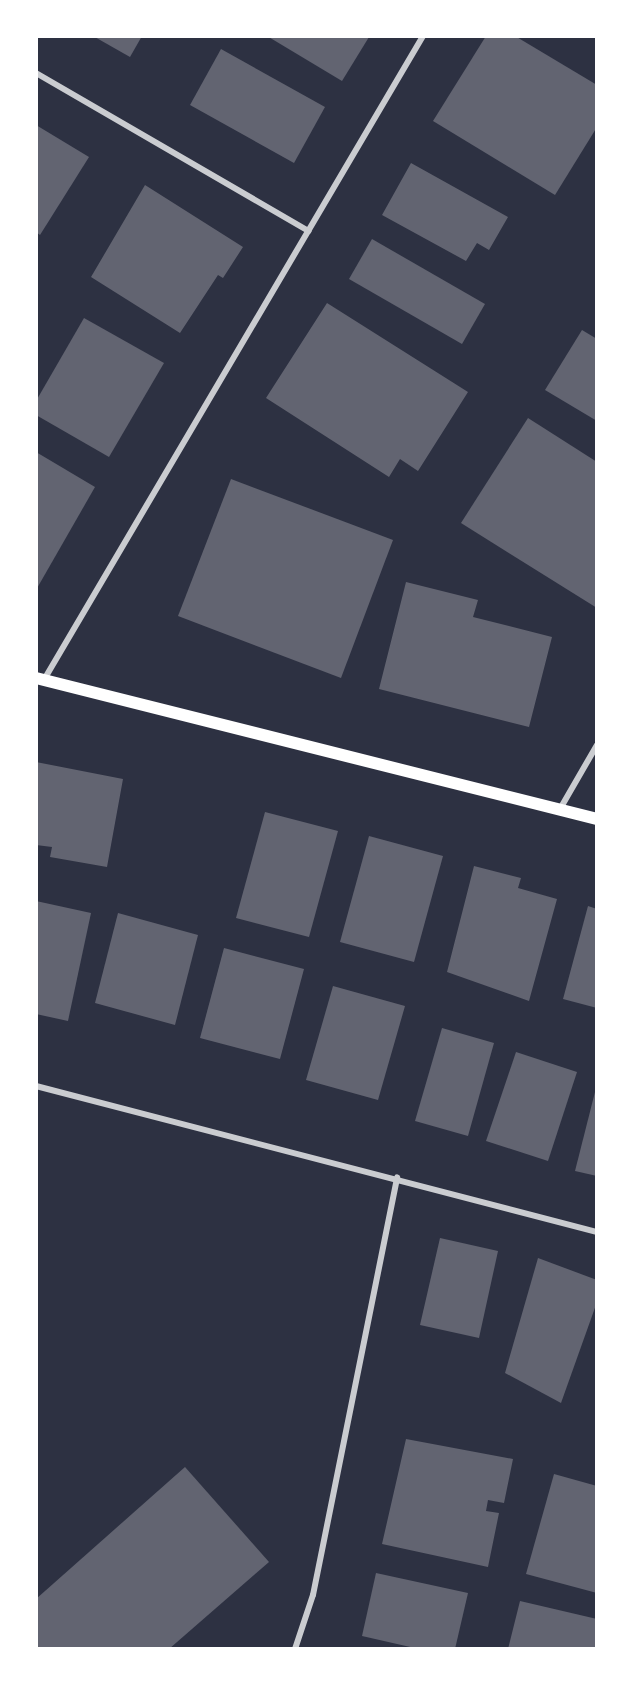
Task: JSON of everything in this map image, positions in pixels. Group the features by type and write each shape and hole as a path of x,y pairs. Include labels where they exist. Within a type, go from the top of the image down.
{"main road":[{"path":"41,678 597,819"}],"street":[{"path":"41,678 423,36"},
{"path":"36,73 309,231"},
{"path":"560,809 597,745"},
{"path":"36,1086 397,1178 597,1232"},
{"path":"295,1649 313,1595 397,1178"}],"building":[{"path":"93,36 142,36 130,57"},
{"path":"267,36 368,36 369,37 342,81"},
{"path":"486,36 515,36 597,85 597,127 555,195 433,121"},
{"path":"221,49 325,107 294,163 190,105"},
{"path":"36,125 89,157 40,235 36,232"},
{"path":"411,163 508,217 489,250 477,243 466,261 382,215"},
{"path":"145,185 243,247 223,278 218,275 180,333 91,277"},
{"path":"372,239 485,304 462,344 349,279"},
{"path":"327,303 468,392 418,471 400,459 389,477 266,398"},
{"path":"84,318 164,363 109,457 36,415 36,401"},
{"path":"582,330 597,339 597,421 545,390"},
{"path":"528,418 597,462 597,608 461,523"},
{"path":"36,452 95,487 36,590"},
{"path":"231,479 393,540 341,678 178,616"},
{"path":"406,582 478,600 473,617 552,637 529,727 379,689"},
{"path":"36,762 123,779 107,867 50,857 52,847 36,845"},
{"path":"265,812 338,831 309,937 236,918"},
{"path":"369,836 443,856 414,962 340,942"},
{"path":"474,866 521,878 518,888 557,899 529,1001 447,972"},
{"path":"36,901 91,913 68,1021 36,1014"},
{"path":"588,906 597,909 597,1008 563,999"},
{"path":"118,913 198,935 175,1025 95,1003"},
{"path":"224,948 304,969 280,1059 200,1038"},
{"path":"333,986 405,1006 378,1100 306,1080"},
{"path":"442,1028 494,1043 468,1136 415,1121"},
{"path":"516,1052 577,1072 548,1161 486,1141"},
{"path":"597,1088 597,1176 575,1171"},
{"path":"440,1238 498,1251 479,1338 420,1325"},
{"path":"538,1258 597,1280 597,1302 561,1403 505,1373"},
{"path":"406,1439 513,1459 504,1503 488,1500 486,1511 499,1513 488,1567 382,1544"},
{"path":"185,1467 269,1562 169,1649 36,1649 36,1599"},
{"path":"554,1474 597,1486 597,1593 526,1574"},
{"path":"376,1573 468,1593 455,1649 419,1649 362,1636"},
{"path":"520,1601 597,1619 597,1649 508,1649"}]}
